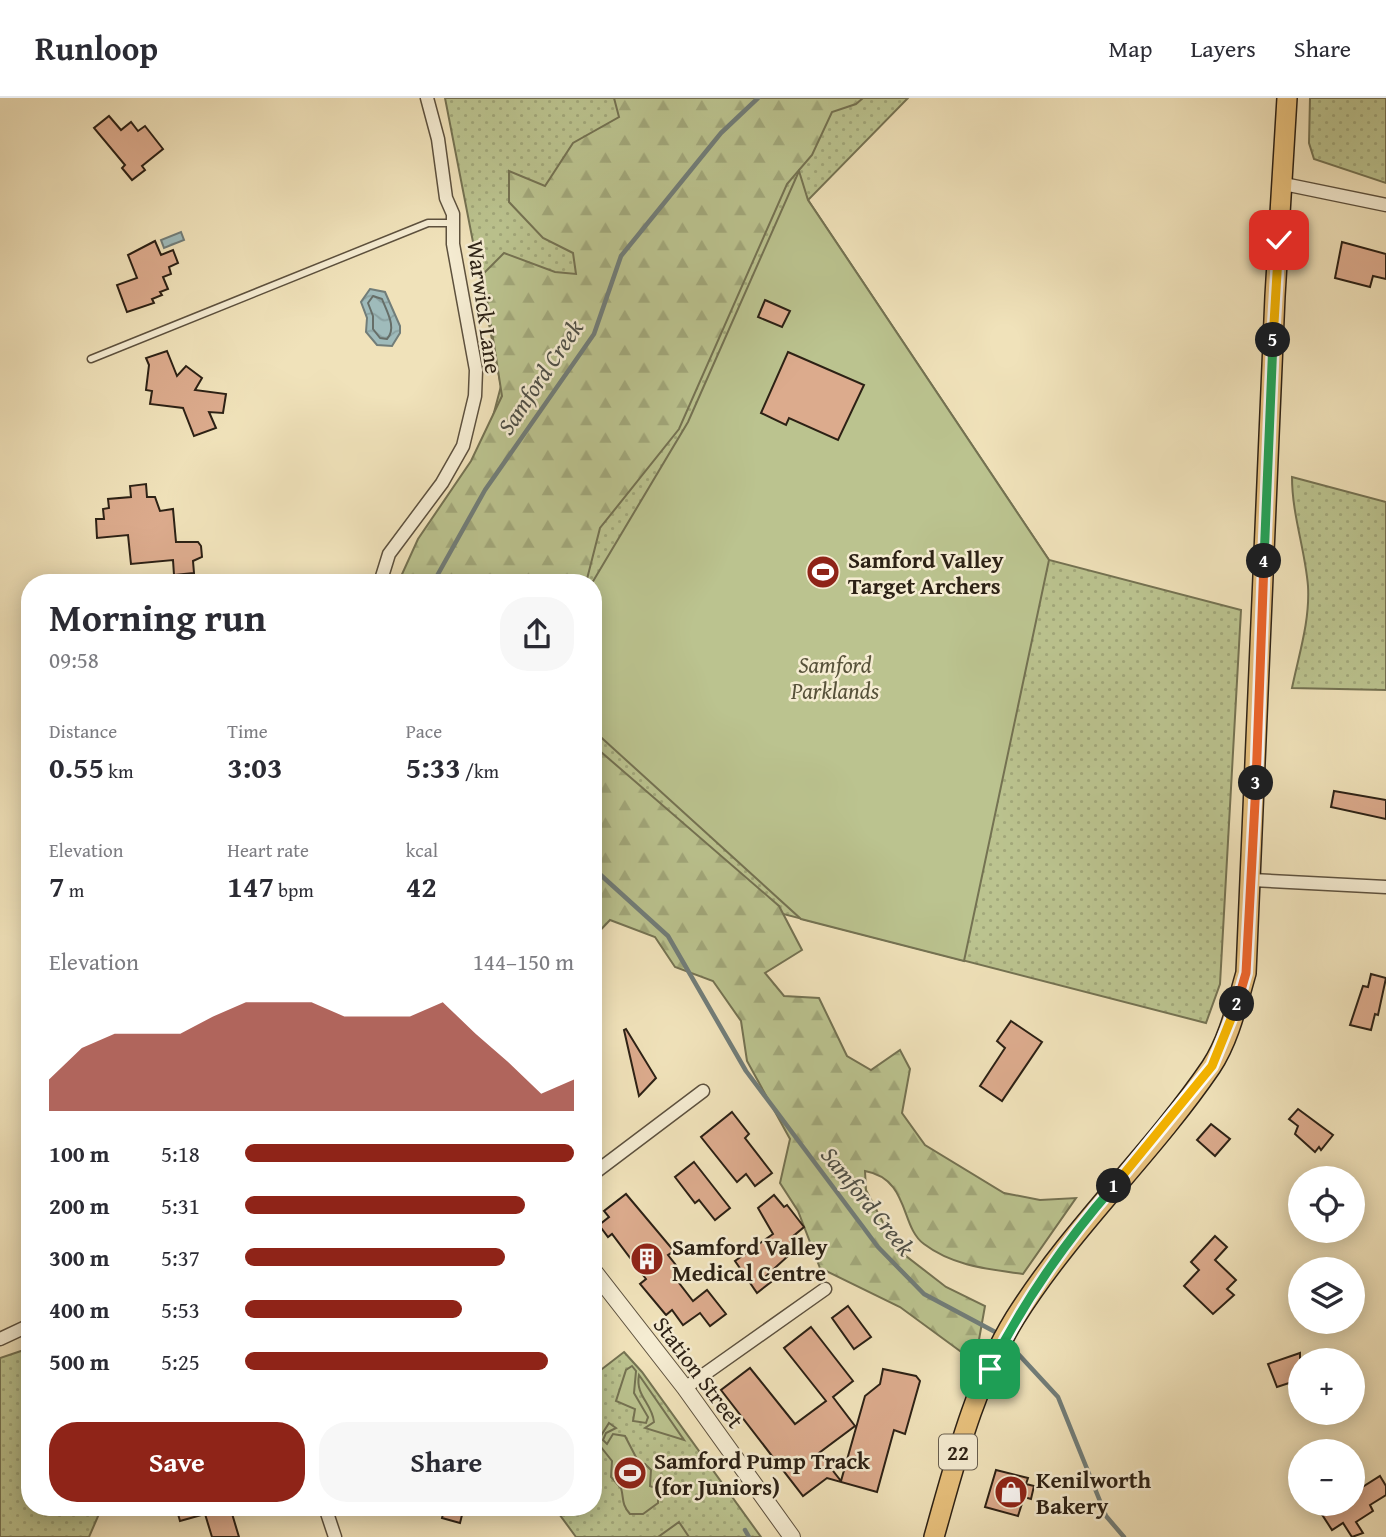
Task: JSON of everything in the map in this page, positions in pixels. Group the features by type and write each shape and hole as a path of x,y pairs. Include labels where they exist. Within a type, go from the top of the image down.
{"main road":[{"name":"22","path":"934,1537 959,1449 990,1369 1014,1320 1084,1221 1159,1134 1212,1066 1232,1021 1246,973 1275,296 1284,184 1287,98"}],"street":[{"name":"Warwick Lane","path":"383,574 389,554 442,483 463,446 475,396 476,370 453,244 453,223 427,98"},
{"path":"1284,184 1386,205"},
{"path":"1252,880 1386,887"},
{"path":"602,1167 703,1091"},
{"name":"Station Street","path":"602,1282 685,1388 792,1537"},
{"path":"685,1388 825,1289"},
{"path":"0,1339 21,1329"},
{"path":"328,1516 335,1537"}],"lane":[{"path":"91,359 428,223 453,223"}],"green space":[{"name":"Samford Parklands","path":"445,98 908,98 808,200 1049,560 1241,610 1220,984 1206,1023 602,867 602,574 409,574 476,481 501,386"},
{"path":"614,98 863,98 856,104 832,112 812,155 787,184 679,429 600,528 588,574 402,574 418,539 471,461 502,396 483,274 504,253 555,272 576,274 573,253 543,238 509,202 509,171 545,186 573,143 619,117"},
{"path":"1310,98 1386,98 1386,183 1314,159 1309,143"},
{"name":"Samford Valley Target Archers","path":"799,171 808,200 1049,560 964,961 801,919 602,738 602,574 597,574 688,422"},
{"path":"1292,477 1386,502 1386,690 1292,688 1307,612 1308,586"},
{"path":"602,753 779,906 802,950 765,973 784,996 819,998 847,1056 871,1070 900,1050 910,1069 902,1113 925,1145 1004,1193 1040,1200 1076,1198 1023,1274 959,1262 924,1244 916,1236 890,1183 865,1171 866,1190 897,1249 946,1287 985,1306 975,1362 900,1307 820,1268 798,1211 780,1183 790,1139 747,1061 741,1021 713,981 675,967 655,937 610,920 602,928"},
{"path":"21,1351 21,1516 98,1516 89,1537 0,1537 0,1358"},
{"path":"624,1352 642,1372 761,1537 576,1537 561,1516 602,1516 602,1369"},
{"path":"632,1366 636,1371 634,1393 648,1417 646,1423 633,1421 635,1409 616,1401 626,1370"},
{"path":"639,1375 684,1440 645,1428 654,1422 639,1389"},
{"name":"Samford Pump Track (for Juniors)","path":"609,1423 616,1428 606,1433 603,1440 607,1444 613,1434 625,1436 639,1463 645,1464 651,1470 650,1486 658,1489 658,1503 643,1514 630,1514 627,1510 621,1488 611,1477 612,1461 602,1448 602,1434"},
{"path":"679,1522 689,1537 658,1537"}],"water":[{"path":"181,232 184,240 164,248 161,240"},
{"path":"370,289 385,292 400,326 400,333 392,346 377,345 366,332 367,318 361,302"}],"building":[{"path":"109,116 121,130 131,122 138,131 145,126 163,149 142,166 145,170 132,180 122,168 125,165 94,128"},
{"path":"155,241 161,255 173,250 178,263 169,267 171,274 163,277 168,289 152,299 154,303 127,312 117,285 137,278 128,255"},
{"path":"1342,242 1386,254 1386,279 1373,276 1370,287 1335,278"},
{"path":"765,300 790,311 782,327 758,317"},
{"path":"167,351 177,376 186,366 202,378 195,390 226,394 223,413 209,412 216,428 194,436 183,408 150,404 152,391 146,390 149,365 146,358"},
{"path":"788,352 864,385 838,440 789,418 786,425 761,413"},
{"path":"146,484 147,497 155,497 160,511 173,509 176,542 198,542 201,546 202,557 193,561 194,573 174,574 173,560 131,564 128,535 97,538 96,519 104,519 103,509 109,508 108,499 131,497 130,486"},
{"path":"1334,791 1386,800 1386,819 1331,807"},
{"path":"1371,974 1386,978 1378,1015 1375,1014 1371,1030 1350,1025 1363,986 1368,987"},
{"path":"1011,1021 1042,1042 1002,1101 980,1086 1005,1048 997,1041"},
{"path":"626,1029 656,1078 639,1096 624,1030"},
{"path":"1298,1109 1333,1135 1321,1150 1319,1147 1315,1152 1295,1134 1298,1126 1289,1119"},
{"path":"732,1112 749,1134 745,1138 772,1173 755,1186 746,1174 737,1182 701,1137"},
{"path":"1211,1124 1230,1139 1215,1156 1197,1140"},
{"path":"694,1162 730,1208 715,1220 699,1200 695,1203 675,1177"},
{"path":"626,1194 674,1251 668,1255 683,1274 676,1279 693,1301 707,1290 726,1314 710,1326 700,1313 683,1325 672,1310 666,1315 640,1284 646,1279 612,1234 608,1237 602,1229 602,1223 609,1217 604,1211"},
{"path":"774,1195 784,1207 787,1205 804,1227 791,1238 798,1247 766,1276 771,1282 757,1293 735,1261 773,1234 758,1208"},
{"path":"1215,1236 1227,1247 1215,1260 1236,1280 1227,1289 1234,1295 1213,1314 1184,1286 1199,1270 1191,1262"},
{"path":"848,1306 871,1337 854,1349 832,1318"},
{"path":"811,1327 853,1381 833,1397 855,1426 819,1453 841,1481 865,1396 880,1384 883,1369 916,1376 920,1381 905,1434 894,1430 877,1492 827,1478 803,1496 721,1390 750,1368 795,1424 826,1401 784,1348"},
{"path":"1288,1357 1288,1383 1277,1387 1268,1364"},
{"name":"Kenilworth Bakery","path":"996,1470 1028,1478 1026,1484 1034,1486 1031,1499 1024,1497 1018,1516 985,1507"},
{"path":"1380,1476 1386,1486 1386,1495 1370,1505 1373,1511 1356,1522 1363,1533 1352,1537 1343,1523 1332,1530 1323,1516 1365,1516 1365,1485"},
{"path":"179,1516 198,1516 180,1521"},
{"path":"206,1516 233,1516 239,1537 212,1537"},
{"path":"443,1516 462,1516 460,1523"}],"waterway":[{"name":"Samford Creek","path":"438,574 485,490 594,334 621,256 721,133 758,98"},
{"name":"Samford Creek","path":"602,876 668,936 746,1071 878,1247 924,1294 999,1334"},
{"name":"Samford Creek","path":"1008,1343 1058,1397 1106,1516 1124,1537"},
{"path":"745,1530 749,1537"}],"place":[{"name":"Samford Valley Target Archers","path":"823,572"},
{"name":"Samford Valley Medical Centre","path":"647,1259"},
{"name":"Samford Pump Track (for Juniors)","path":"630,1473"},
{"name":"Kenilworth Bakery","path":"1011,1492"}],"route":[{"path":"990,1369 1014,1320 1084,1221 1159,1134 1212,1066 1232,1021 1246,973 1279,240"}]}
